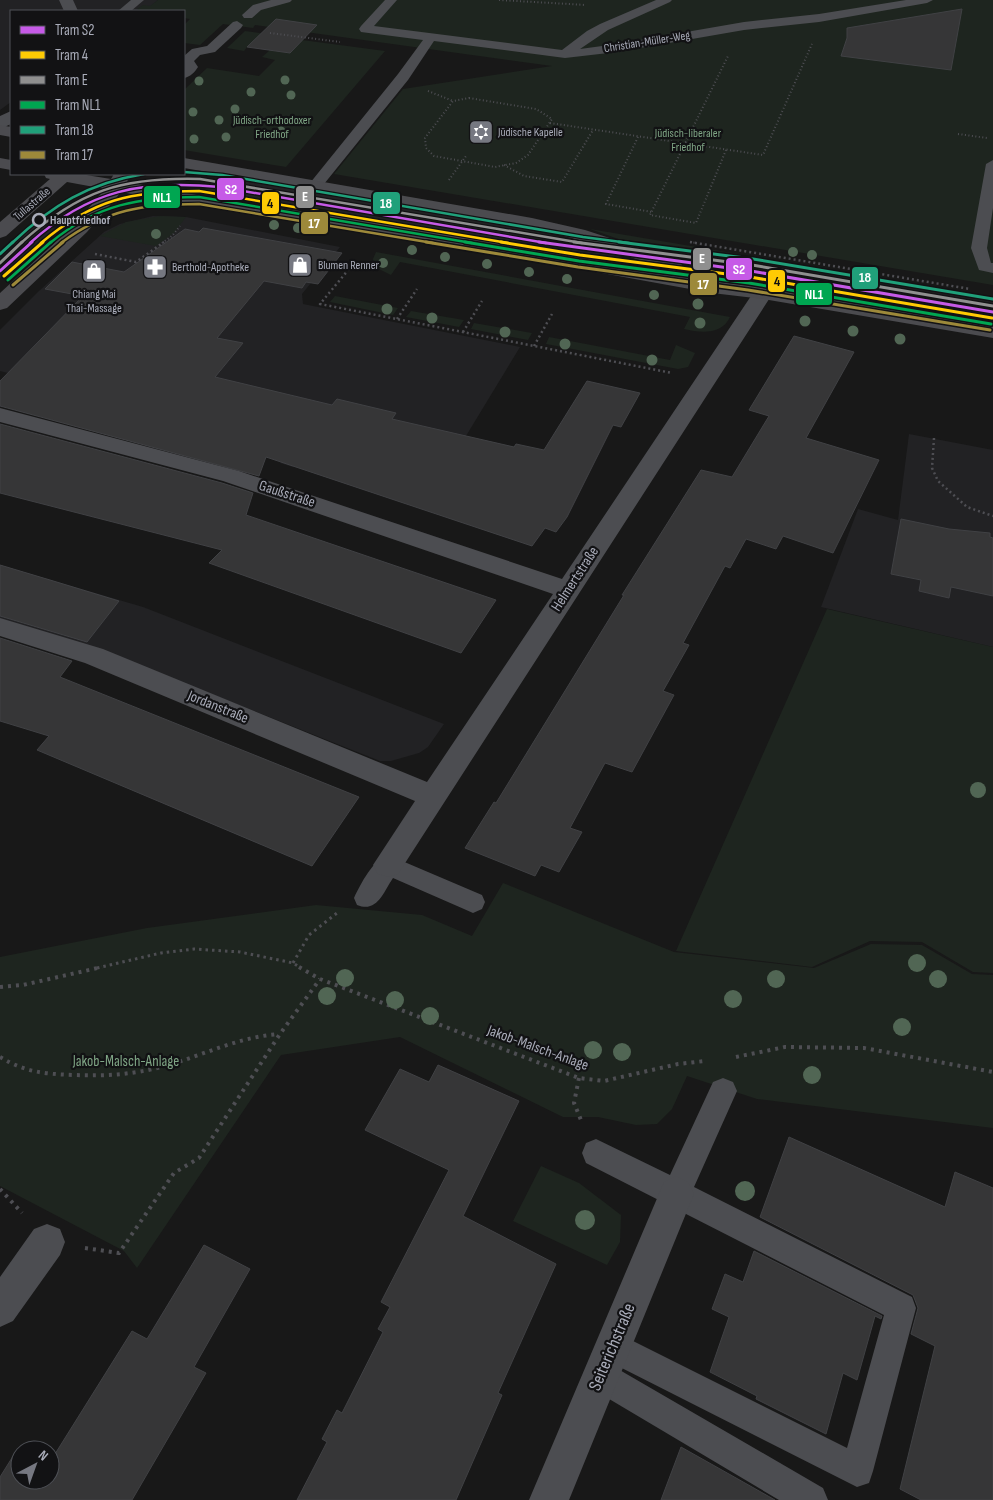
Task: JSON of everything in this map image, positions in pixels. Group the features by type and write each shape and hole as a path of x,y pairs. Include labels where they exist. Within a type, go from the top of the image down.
{"main road":[{"path":"185,163 555,228 763,293"},
{"name":"Tullastraße","path":"0,232 59,175"},
{"path":"70,175 120,180 235,207 414,233 712,287 763,293 993,332"},
{"path":"0,304 81,228 120,180"}],"street":[{"name":"Helmertstraße","path":"388,865 763,293"},
{"name":"Gaußstraße","path":"0,415 231,476 568,590"},
{"name":"Jordanstraße","path":"0,627 94,656 433,796"},
{"name":"Seiterichstraße","path":"549,1500 676,1194"},
{"path":"0,1308 47,1242"}],"lane":[{"path":"125,10 138,0"},
{"path":"248,15 255,3 286,0"},
{"name":"Christian-Müller-Weg","path":"391,0 365,29 430,39 565,54 617,48 744,26 819,18 928,0"},
{"path":"565,54 591,34 666,0"},
{"path":"188,71 208,64 217,55 211,49 235,27"},
{"path":"315,186 403,77 430,39"},
{"path":"993,164 979,248 984,267 993,268"},
{"path":"388,865 473,902"},
{"name":"Helmertstraße","path":"366,898 388,865"},
{"name":"Seiterichstraße","path":"676,1194 723,1091"},
{"path":"596,1153 901,1308 857,1471 607,1361"},
{"path":"607,1361 811,1500"}],"path":[{"path":"499,0 588,6 627,17"},
{"path":"235,27 346,43"},
{"path":"550,123 763,155 814,41"},
{"path":"726,150 696,223 650,215 730,50"},
{"path":"426,90 454,101 469,98 536,109 552,120 528,155 516,163 494,167 434,156 426,148 425,138 454,101"},
{"path":"503,165 524,176 562,182 593,130"},
{"path":"958,134 993,139"},
{"path":"638,137 606,204 652,212"},
{"path":"446,184 466,156"},
{"path":"93,254 136,262 172,236 183,223"},
{"path":"689,242 978,290"},
{"path":"349,269 320,304 707,380"},
{"path":"397,319 417,288"},
{"path":"463,332 482,300"},
{"path":"534,346 552,314"},
{"path":"934,438 932,468 938,481 967,507 993,516"},
{"path":"293,963 309,935 345,907 366,898"},
{"name":"Jakob-Malsch-Anlage","path":"0,987 23,985 161,953 194,949 240,952 293,963 320,979 579,1078 604,1081 678,1064 712,1060"},
{"path":"47,1242 118,1253 174,1173 200,1158 280,1034 320,979"},
{"path":"0,1057 17,1066 44,1074 118,1076 173,1064 254,1036 280,1034"},
{"path":"729,1058 785,1047 864,1048 993,1072"},
{"path":"579,1078 574,1103 596,1153"}],"shaded area":[{"path":"0,0 158,0 146,10 10,10 10,103 0,110"},
{"path":"218,176 520,228 557,236 627,259 530,245 206,189"},
{"path":"153,216 186,217 340,247 302,294 303,304 520,347 466,436 309,450 293,467 280,463 294,446 0,371 0,330 39,291 104,232 120,224"},
{"path":"31,223 55,228 0,278 0,252"},
{"path":"644,248 724,256 993,301 993,317 721,269"},
{"path":"909,434 993,450 993,647 821,607 858,509 898,520"},
{"path":"0,565 143,607 444,724 428,747 419,753 391,761 380,761 98,649 0,619"}],"green space":[{"name":"Jüdisch-liberaler Friedhof","path":"158,0 993,0 993,285 334,174 403,89 552,66 255,25 253,28 223,24 200,45 185,43 185,24 190,19 185,18 185,10 137,9 143,5 150,6"},
{"path":"245,31 274,35 247,47 244,51 227,48"},
{"name":"Jüdisch-orthodoxer Friedhof","path":"302,40 385,51 286,167 185,150 185,89 207,68 259,76 275,60 262,57 270,50 290,53"},
{"path":"206,189 530,245 627,259 624,267 264,202 201,194"},
{"path":"160,216 186,217 174,233 156,246 100,236 126,222"},
{"path":"590,229 993,297 993,301 724,256 644,248"},
{"path":"376,252 730,317 722,327 716,330 704,332 684,329 690,317 400,262 391,275 375,267 373,259"},
{"path":"335,296 398,308 393,315 330,302"},
{"path":"411,311 464,320 459,327 406,317"},
{"path":"474,323 532,333 528,340 471,329"},
{"path":"549,337 670,360 676,345 695,353 688,367 678,369 546,344"},
{"path":"827,609 993,647 993,973 973,972 922,942 870,941 812,967 676,951"},
{"name":"Jakob-Malsch-Anlage","path":"503,883 674,952 814,968 871,944 922,945 972,974 993,975 993,1128 757,1099 687,1076 672,1109 657,1124 636,1125 598,1117 563,1117 400,1037 281,1055 137,1268 124,1251 0,1186 0,957 147,928 316,905 422,915 472,936"},
{"path":"541,1166 579,1183 621,1215 620,1242 607,1265 513,1221"}],"building":[{"path":"962,9 951,70 841,56 847,38 847,28"},
{"path":"276,19 317,25 290,53 247,47"},
{"path":"203,228 342,253 318,284 306,282 302,288 264,281 217,338 243,343 215,377 332,405 337,399 396,413 392,419 514,447 516,444 544,450 587,381 640,393 621,427 613,425 567,517 556,532 545,528 532,546 266,457 259,476 0,406 0,381 83,296 45,289 72,262 124,272 185,229 199,232"},
{"path":"794,336 854,352 806,438 879,460 833,553 783,536 776,549 746,539 730,568 725,566 683,643 689,645 663,691 674,695 632,772 605,763 570,828 582,832 559,872 541,865 535,876 465,848 494,802 496,803 624,595 622,595 701,470 732,477 769,416 749,410"},
{"path":"0,424 253,493 246,515 496,600 461,653 209,563 222,550 0,493"},
{"path":"901,519 949,529 990,533 990,537 993,538 993,596 951,587 949,598 919,591 921,580 891,574"},
{"path":"0,565 119,601 87,642 0,616"},
{"path":"0,638 72,661 60,677 359,797 312,866 37,750 49,736 0,721"},
{"path":"438,1065 519,1101 463,1216 556,1264 498,1393 502,1395 456,1500 297,1500 327,1442 322,1439 337,1410 342,1413 383,1332 378,1329 390,1307 381,1302 449,1170 365,1130 400,1069 429,1082"},
{"path":"789,1137 945,1207 955,1172 993,1188 993,1500 921,1500 900,1489 935,1346 911,1334 918,1308 913,1295 760,1217"},
{"path":"204,1245 250,1269 194,1367 206,1373 132,1500 0,1500 0,1477 10,1461 10,1490 60,1490 60,1446 132,1331 147,1339"},
{"path":"754,1251 882,1316 881,1319 875,1316 857,1380 843,1373 826,1434 756,1399 757,1396 710,1372 729,1317 712,1309 725,1274 743,1282"},
{"path":"681,1447 768,1496 775,1500 661,1500"}],"tram line":[{"name":"18","path":"185,172 222,175 583,237 753,259 993,299"},
{"name":"18","path":"0,254 32,225 65,201 101,183 137,175"},
{"name":"E","path":"0,263 50,218 74,202 91,194 126,183 163,179 200,179 582,243 752,265 993,306"},
{"name":"S2","path":"0,271 61,218 98,198 117,192 158,185 199,185 581,249 751,271 993,312"},
{"name":"4","path":"4,276 70,220 91,208 137,194 166,191 199,191 580,255 750,277 992,318"},
{"name":"NL1","path":"8,280 53,241 93,214 114,205 138,200 166,197 199,197 579,261 749,283 991,324"},
{"name":"17","path":"13,285 56,246 95,220 116,212 139,207 167,204 199,204 578,267 748,290 990,330"}],"place":[{"name":"Jüdische Kapelle","path":"481,132"},
{"name":"Hauptfriedhof","path":"39,220"},
{"name":"Blumen Renner","path":"300,265"},
{"name":"Berthold-Apotheke","path":"155,267"},
{"name":"Chiang Mai Thai-Massage","path":"94,271"}]}
